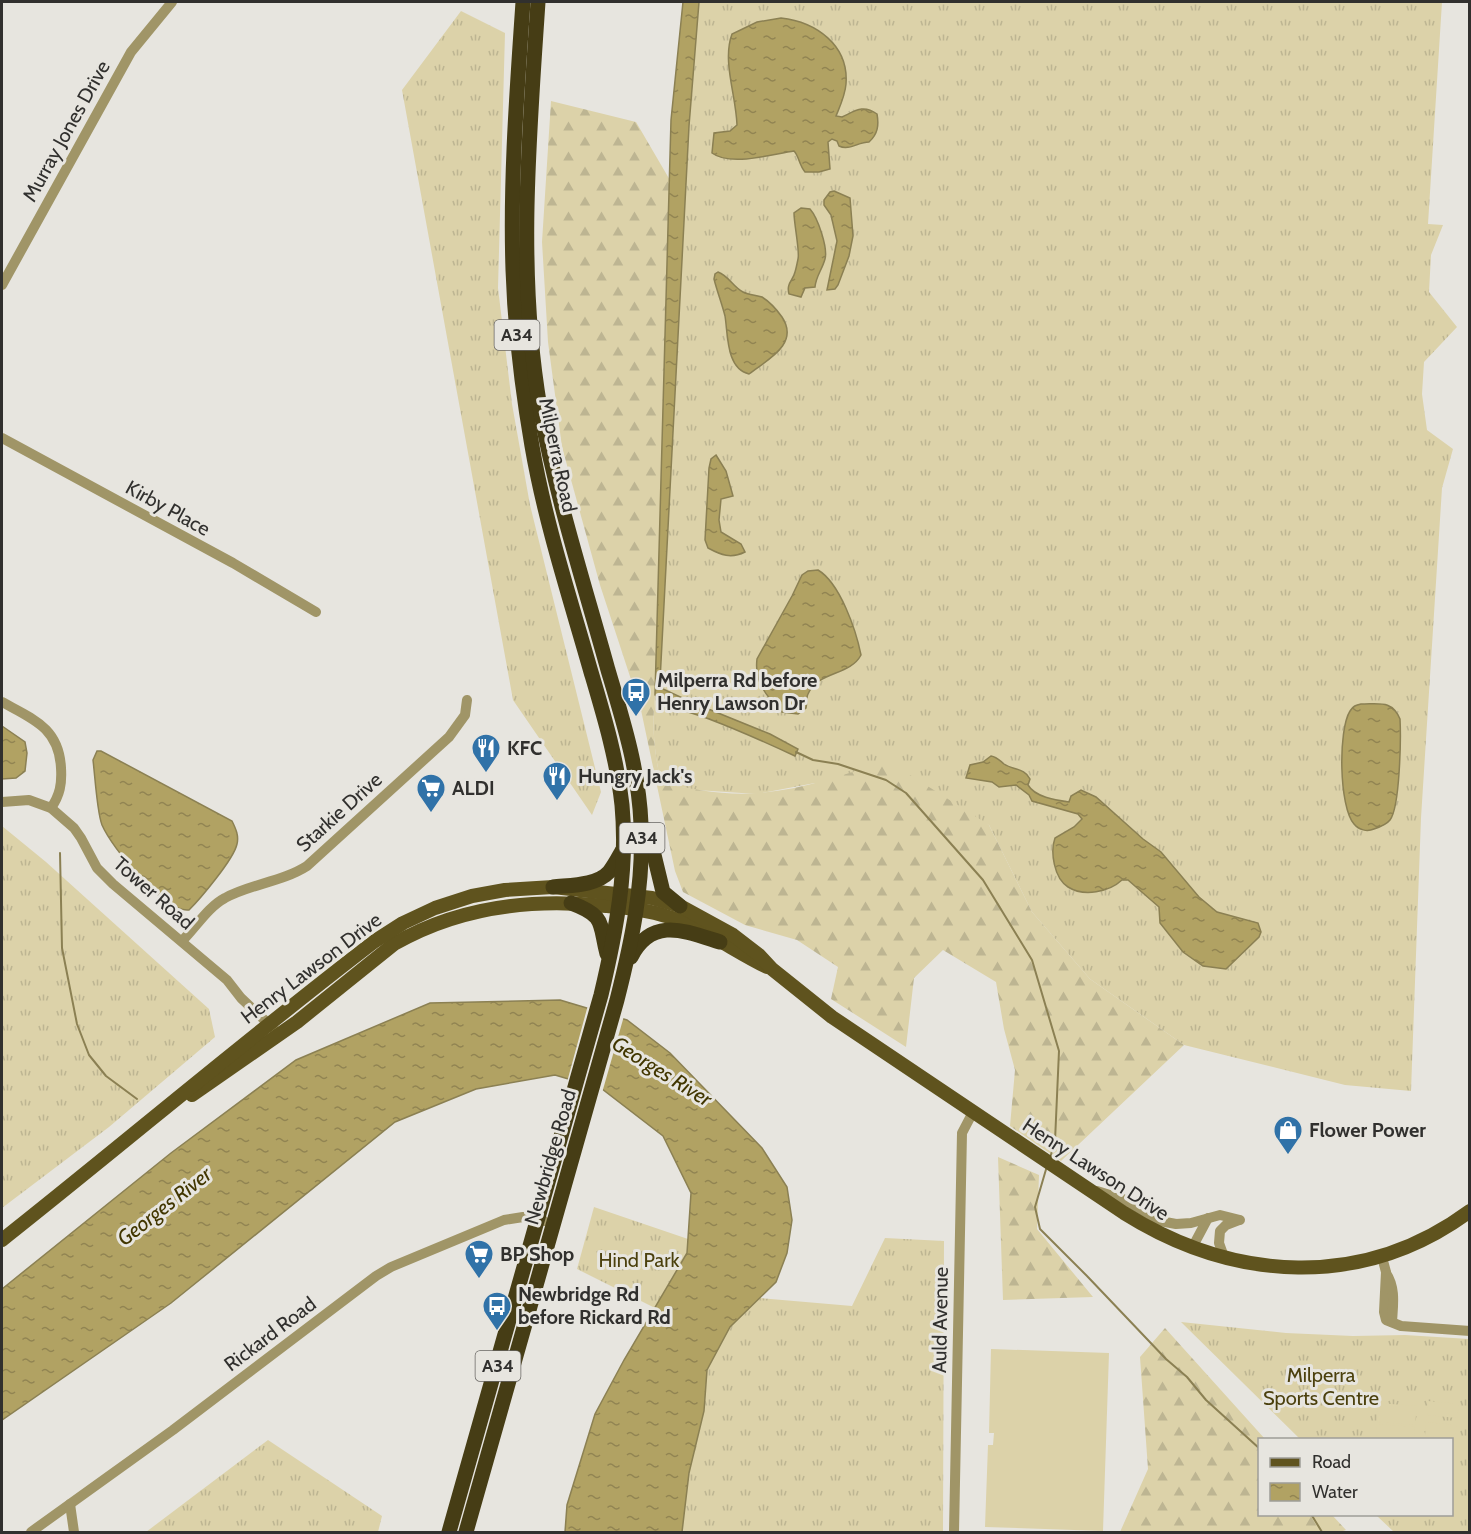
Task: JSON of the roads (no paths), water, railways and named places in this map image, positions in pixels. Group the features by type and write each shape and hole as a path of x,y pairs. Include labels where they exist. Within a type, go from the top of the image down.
{"highway":[{"name":"Milperra Road","path":"523,2 512,210 513,270 522,385 544,501 614,757 622,806 621,901"},
{"name":"Milperra Road","path":"538,2 527,166 527,287 531,345 540,407 559,500 627,734 641,822 638,903"},
{"path":"636,781 661,886 665,895 680,906"},
{"path":"553,887 587,882 609,873 623,848"},
{"name":"Newbridge Road","path":"466,1533 546,1221 568,1114 609,963 621,901"},
{"path":"571,903 592,913 600,921 609,963"},
{"name":"Newbridge Road","path":"449,1533 546,1221 584,1118 617,1000 638,903"},
{"path":"624,971 636,947 646,936 653,933 664,930 681,931 720,942"}],"main road":[{"name":"Henry Lawson Drive","path":"2,1240 159,1115 209,1085 375,941 420,915 453,901 505,890 553,887 638,903 684,922 772,969"},
{"name":"Henry Lawson Drive","path":"638,903 652,898 680,906 733,935 832,1017 1084,1187 1145,1226 1192,1248 1262,1265 1303,1267 1353,1264 1405,1249 1433,1235 1470,1211"},
{"name":"Henry Lawson Drive","path":"274,1030 412,934 444,920 508,905 621,901"}],"street":[{"name":"Murray Jones Drive","path":"2,285 131,52 172,2"},
{"name":"Kirby Place","path":"2,438 232,563 316,612"},
{"name":"Starkie Drive","path":"182,941 208,912 226,897 297,873 307,866 449,736 465,715 467,700"},
{"path":"2,702 43,726 57,744 62,784 51,808"},
{"name":"Tower Road","path":"2,802 29,800 51,808 74,828 97,868 112,884 227,980 241,998 274,1030"},
{"name":"Auld Avenue","path":"954,1533 962,1133 973,1112"},
{"path":"1084,1187 1123,1199 1160,1221 1176,1224 1191,1223 1220,1215 1240,1220 1226,1225 1220,1231 1220,1243 1224,1257"},
{"name":"Rickard Road","path":"30,1533 173,1431 376,1276 391,1267 504,1220 523,1217 546,1221"},
{"path":"1192,1248 1208,1218"},
{"path":"1382,1257 1386,1272 1384,1312 1386,1320 1405,1327 1470,1331"},
{"path":"70,1504 74,1533"}],"water":[{"path":"683,2 699,2 689,126 660,681 663,689 770,734 798,749 795,756 702,716 674,707 655,695 671,120"},
{"path":"781,18 794,20 818,30 836,47 846,70 846,84 836,116 842,117 863,109 877,114 877,129 869,142 843,147 832,139 828,142 830,169 805,172 794,151 740,159 720,157 712,153 714,133 730,131 737,125 728,55 732,34 757,22"},
{"path":"834,191 850,198 853,236 849,256 838,285 835,289 827,290 837,241 831,215 824,205 824,200 830,192"},
{"path":"801,208 810,209 813,213 822,233 826,254 815,287 805,288 801,297 789,294 788,290 798,255 794,213"},
{"path":"718,272 743,292 768,301 782,317 786,327 787,335 779,350 749,374 741,371 732,358 725,316 714,279"},
{"path":"716,455 726,471 733,496 721,499 719,520 721,532 741,544 745,552 735,555 722,554 708,548 705,540 709,468 711,459"},
{"path":"818,570 826,576 840,596 851,621 861,655 849,667 819,681 807,696 806,708 798,714 782,712 763,689 758,675 757,659 802,575 808,571"},
{"path":"1385,704 1397,713 1400,719 1399,772 1393,813 1387,823 1369,830 1361,829 1354,824 1345,802 1343,786 1343,734 1350,711 1356,705"},
{"path":"2,726 25,742 27,753 25,771 16,778 2,779"},
{"path":"97,751 101,751 232,821 238,838 235,851 189,910 178,908 153,890 127,863 102,825 97,803 93,760"},
{"path":"991,756 1028,775 1030,779 1028,785 1040,795 1069,802 1071,796 1081,790 1096,797 1161,852 1199,897 1217,912 1258,923 1261,932 1259,937 1226,969 1203,966 1183,952 1160,923 1159,907 1128,880 1122,880 1110,888 1096,892 1081,892 1068,887 1059,878 1054,864 1055,838 1074,827 1082,819 1078,814 1032,801 1029,795 1016,785 999,787 992,782 966,778 970,765 983,762"},
{"name":"Georges River","path":"560,1000 627,1020 670,1053 762,1148 787,1187 792,1220 787,1253 776,1282 730,1327 707,1370 704,1411 689,1473 682,1532 565,1532 567,1505 595,1414 687,1253 691,1193 663,1136 602,1089 555,1075 476,1089 395,1122 171,1303 2,1420 2,1289 171,1153 296,1060 430,1003"}],"waterway":[{"path":"796,752 813,760 838,764 886,780 906,793 983,880 1032,960 1059,1051 1055,1141 1050,1158"},
{"path":"60,853 62,948 77,1024 89,1055 106,1076 137,1099"},
{"path":"1047,1166 1035,1207 1040,1229 1166,1359 1187,1377 1206,1400 1258,1447"},
{"path":"1312,1516 1322,1532"}],"place":[{"name":"Milperra Rd before Henry Lawson Dr","path":"636,718"},
{"name":"KFC","path":"486,774"},
{"name":"Hungry Jack's","path":"557,802"},
{"name":"ALDI","path":"431,814"},
{"name":"Flower Power","path":"1288,1156"},
{"name":"BP Shop","path":"479,1280"},
{"name":"Newbridge Rd before Rickard Rd","path":"497,1332"}],"park label":[{"name":"Hind Park","path":"639,1260"},
{"name":"Milperra Sports Centre","path":"1321,1386"}]}
